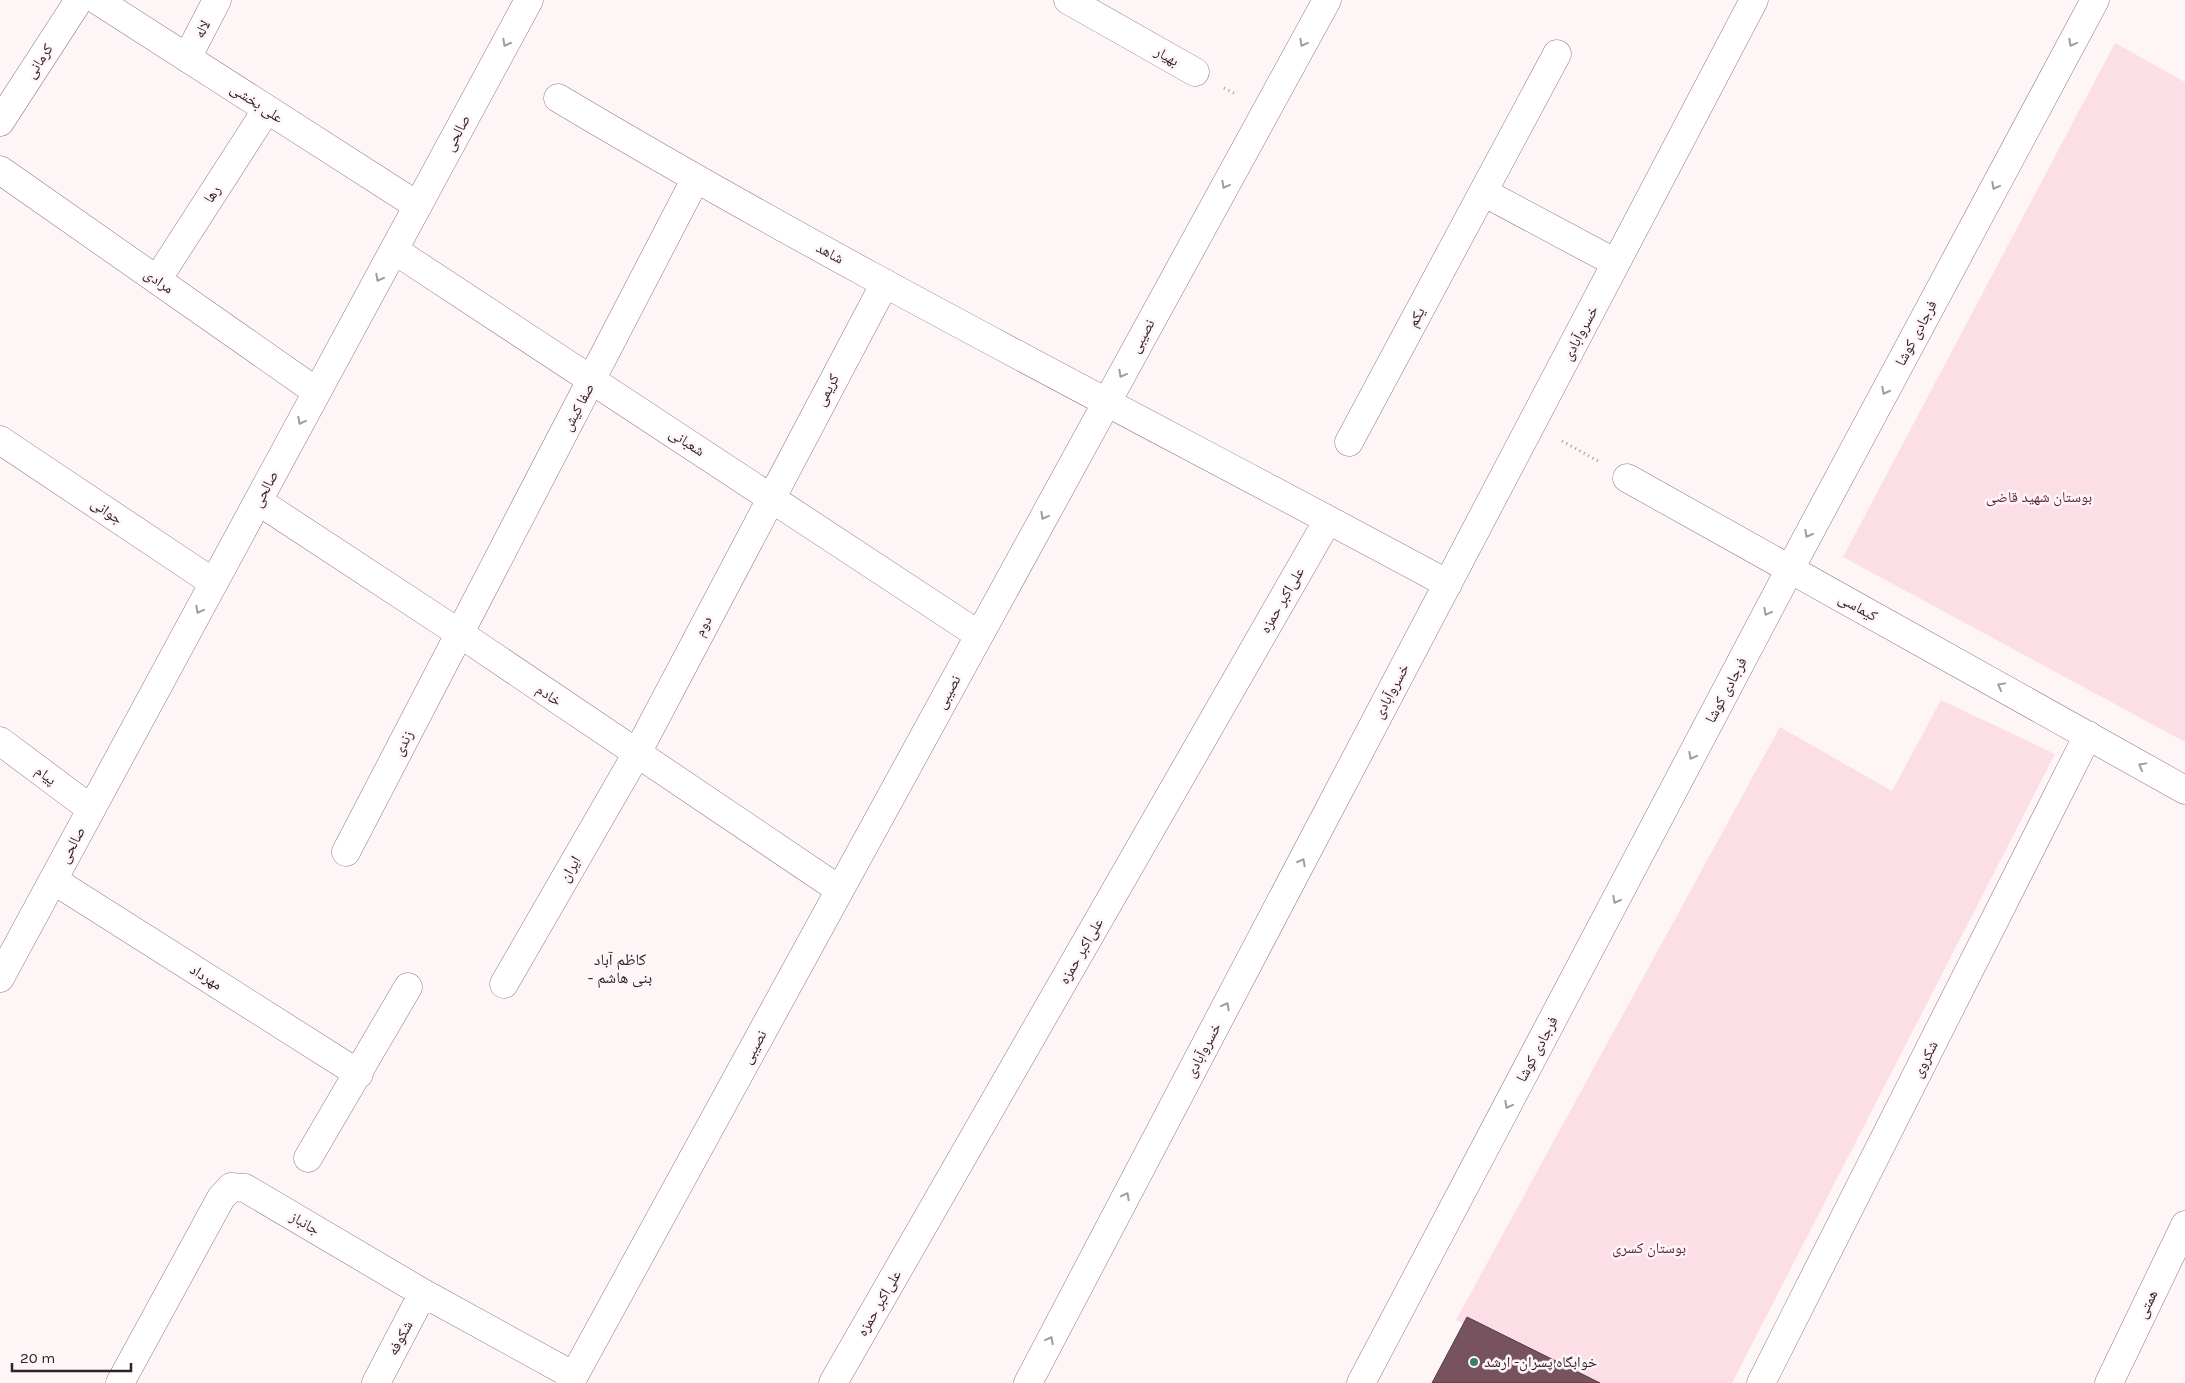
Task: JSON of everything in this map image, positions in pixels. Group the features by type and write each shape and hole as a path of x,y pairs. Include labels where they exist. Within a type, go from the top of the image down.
{"street":[{"name":"کرمانی","path":"0,122 78,0"},
{"name":"علی بخشی","path":"97,0 418,206"},
{"name":"لاله","path":"187,58 217,0"},
{"name":"صالحی","path":"3,966 53,880 529,0"},
{"name":"بهیار","path":"1068,0 1194,72"},
{"name":"نصیبی","path":"572,1379 1327,0"},
{"name":"خسروآبادی","path":"1028,1383 1754,0"},
{"name":"فرجادی کوشا","path":"1362,1383 1790,569 2095,0"},
{"name":"یکم","path":"1349,442 1557,54"},
{"name":"شاهد","path":"558,98 695,180 1106,403 1448,584"},
{"name":"رها","path":"157,280 267,109"},
{"name":"مرادی","path":"0,170 317,392"},
{"name":"صفا کیش","path":"459,633 593,381 695,180"},
{"path":"1483,192 1616,263"},
{"name":"شعبانی","path":"394,250 979,635"},
{"name":"کریمی","path":"770,497 885,283"},
{"name":"جوانی","path":"0,440 214,583"},
{"name":"کیماسی","path":"1627,478 2185,790"},
{"name":"دوم","path":"636,755 770,497"},
{"name":"خادم","path":"258,501 459,633 636,755 840,890"},
{"name":"علی‌اکبر حمزه","path":"833,1383 1328,520"},
{"name":"زندی","path":"346,852 459,633"},
{"name":"شکروی","path":"1761,1383 2088,735"},
{"name":"پیام","path":"0,741 91,809"},
{"name":"ایران","path":"504,984 636,755"},
{"name":"مهرداد","path":"53,880 359,1074"},
{"path":"308,1158 359,1074 408,987"},
{"name":"جانباز","path":"120,1383 221,1198 231,1187 245,1188 572,1379"},
{"name":"همتی","path":"2109,1383 2185,1225"},
{"name":"شکوفه","path":"376,1383 423,1293"}],"path":[{"name":"بهیار","path":"1194,72 1266,111"},
{"path":"1532,424 1627,478"}],"green space":[{"name":"بوستان شهید قاضی","path":"2115,43 2185,82 2185,742 1843,557"},
{"name":"بوستان کسری","path":"1941,700 2055,754 1732,1383 1589,1383 1456,1320 1780,727 1892,791"}],"building":[{"path":"1467,1317 1600,1383 1432,1383"}],"place":[{"name":"خوابگاه پسران- ارشد","path":"1474,1362"}],"district":[{"name":"کاظم آباد - بنی هاشم","path":"620,968"}]}
